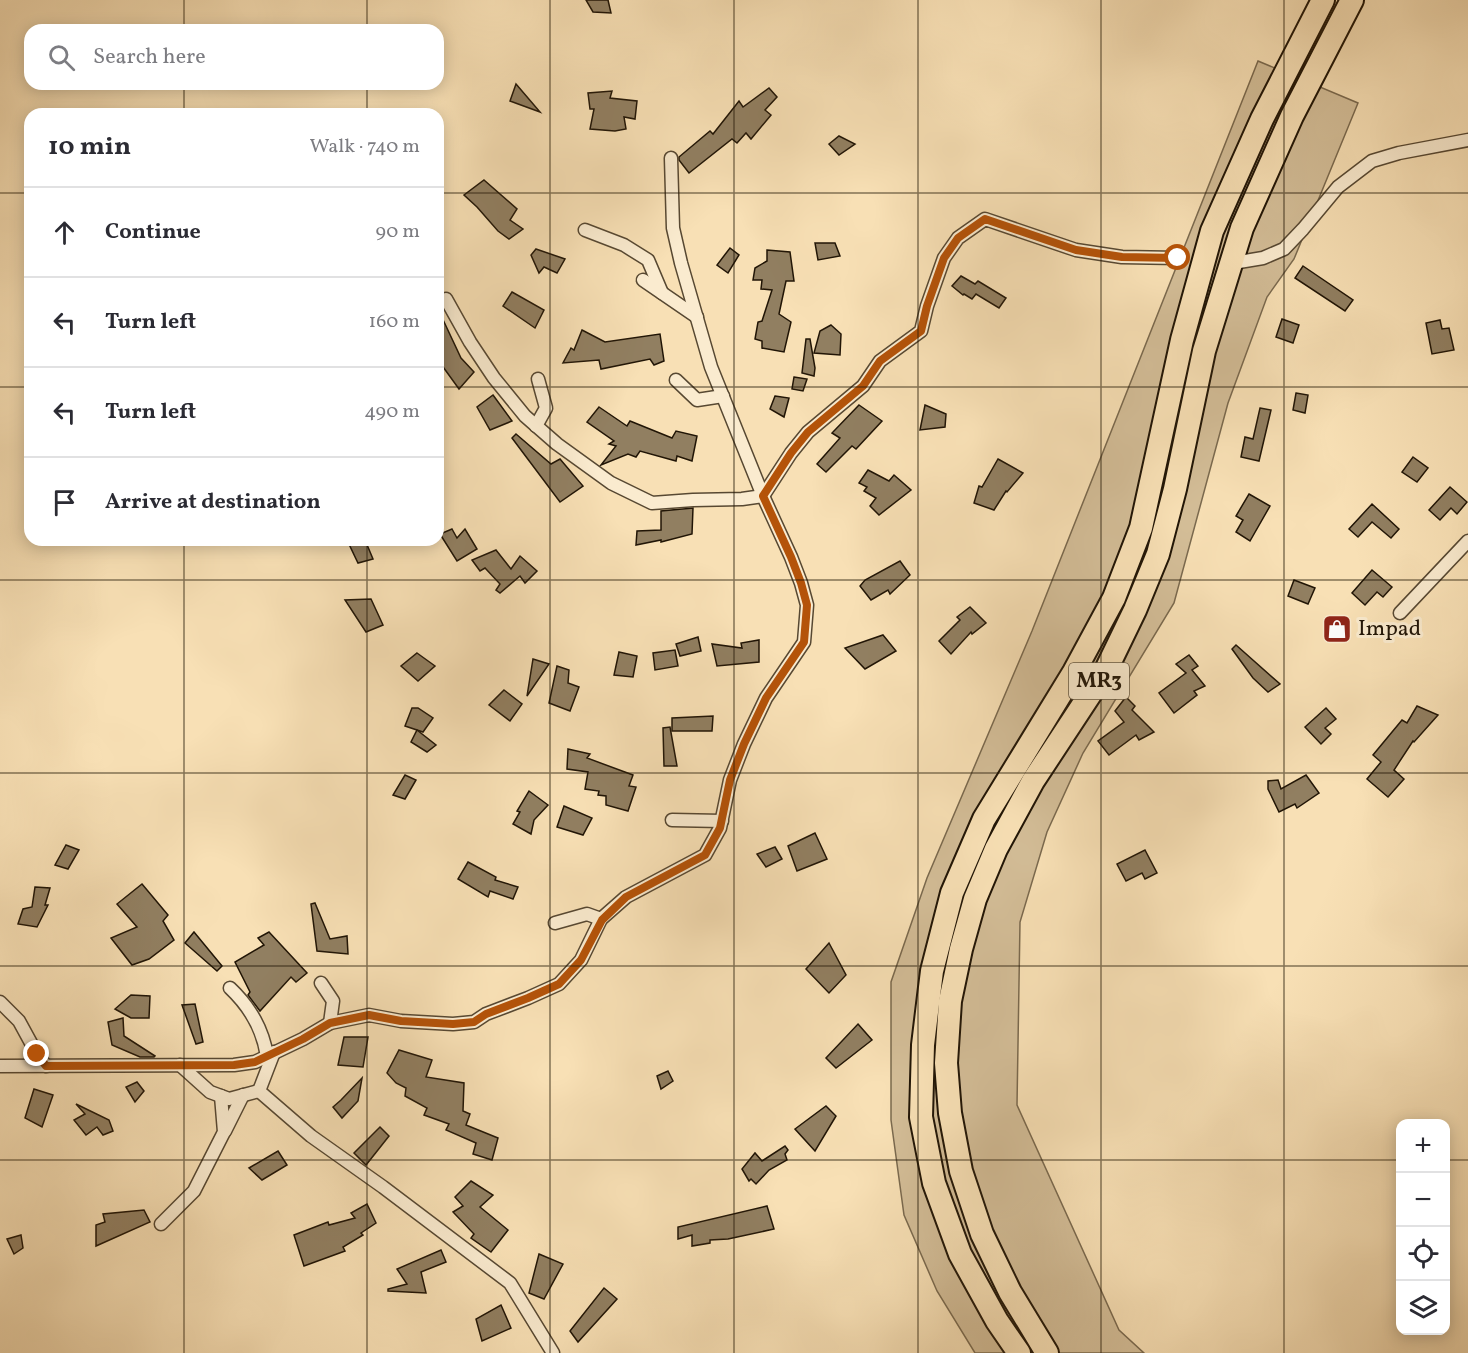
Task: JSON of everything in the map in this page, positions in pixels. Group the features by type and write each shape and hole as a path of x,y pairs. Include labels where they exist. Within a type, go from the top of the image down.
{"highway":[{"name":"MR3","path":"1019,1353 997,1320 960,1254 934,1184 921,1117 923,1045 932,971 952,893 984,819 1074,672 1114,598 1141,528 1182,340 1212,231 1262,119 1323,0"},
{"name":"MR3","path":"1047,1353 1010,1292 982,1234 961,1171 950,1113 946,1063 950,1001 961,949 975,898 996,849 1033,781 1106,670 1135,610 1158,554 1175,489 1204,351 1242,228 1292,116 1352,0"}],"street":[{"path":"1239,262 1263,258 1284,249 1304,229 1338,187 1372,161 1399,153 1468,140"},
{"path":"0,1066 234,1065 255,1062 330,1023 369,1015 401,1021 453,1024 474,1022 486,1014 559,984 581,960 602,920 626,897 705,855 720,828 730,780 744,744 766,698 804,642 807,605 791,557 763,496 711,367 673,228 670,158"},
{"path":"763,496 791,453 808,432 863,386 880,361 921,331 944,258 958,238 985,219 1076,250 1122,257 1178,258"},
{"path":"585,230 624,245 648,260 662,293"},
{"path":"644,280 697,317"},
{"path":"446,299 470,342 494,378 525,416 557,444 611,483 652,503 763,496"},
{"path":"536,426 546,408 538,379"},
{"path":"676,380 697,400 723,396"},
{"path":"1400,613 1468,541"},
{"path":"672,820 722,821"},
{"path":"555,923 587,914 602,920"},
{"path":"321,983 333,1000 330,1023"},
{"path":"230,987 241,998 259,1027 270,1054 259,1091"},
{"path":"0,1002 19,1021 46,1066"},
{"path":"180,1065 210,1092 229,1099 259,1091"},
{"path":"259,1091 311,1137 383,1187 510,1283 553,1353"},
{"path":"161,1224 194,1191 243,1095"},
{"path":"221,1096 224,1132"}],"shaded area":[{"path":"1258,61 1358,103 1294,259 1267,297 1228,403 1174,603 1083,753 1047,832 1020,922 1017,1105 1119,1330 1144,1353 975,1353 937,1291 904,1215 891,1120 891,982 927,878 1032,631"}],"building":[{"path":"586,0 608,0 611,13 593,12"},
{"path":"516,84 540,112 510,101"},
{"path":"769,88 777,97 765,110 771,115 751,139 746,133 737,143 732,139 689,173 679,157 710,131 713,134 739,101 743,107"},
{"path":"612,91 610,98 637,101 635,119 624,117 626,129 615,131 590,129 594,109 590,109 588,93"},
{"path":"839,136 855,144 839,155 829,144"},
{"path":"484,180 517,209 510,220 523,229 509,239 498,231 464,195"},
{"path":"815,243 835,243 840,256 818,260"},
{"path":"730,248 739,255 728,273 717,265"},
{"path":"536,249 565,259 557,273 544,267 539,273 531,255"},
{"path":"767,250 790,252 794,281 786,281 779,314 791,322 784,352 762,348 762,341 755,339 758,322 762,321 772,290 761,289 762,280 753,280 755,268 767,261"},
{"path":"1303,266 1353,300 1345,311 1295,278"},
{"path":"961,276 975,284 978,281 1006,298 999,308 976,294 972,299 963,295 952,286"},
{"path":"512,292 544,310 535,328 503,306"},
{"path":"1282,319 1299,325 1293,343 1276,337"},
{"path":"1440,320 1442,329 1449,328 1454,350 1432,354 1426,323"},
{"path":"444,322 461,358 474,372 459,389 444,368"},
{"path":"831,325 841,334 840,355 814,353 820,331"},
{"path":"582,330 605,342 660,334 664,361 654,365 650,359 601,369 599,360 563,363 571,348 574,350"},
{"path":"806,339 810,339 815,368 814,376 802,373"},
{"path":"794,377 807,379 803,391 792,389"},
{"path":"1296,393 1308,395 1305,413 1293,410"},
{"path":"493,395 512,421 490,430 477,407"},
{"path":"775,396 789,398 784,417 770,409"},
{"path":"859,405 882,421 856,449 852,446 826,472 817,464 840,438 832,433"},
{"path":"925,405 946,414 945,427 920,430"},
{"path":"599,407 627,426 630,421 672,438 676,431 697,436 692,461 677,456 676,461 640,451 636,457 628,454 601,465 616,446 609,444 614,441 587,422"},
{"path":"1260,408 1271,410 1259,461 1241,457 1245,437 1253,439"},
{"path":"516,434 551,464 560,459 583,486 560,502 512,438"},
{"path":"1413,457 1428,468 1417,482 1402,472"},
{"path":"998,459 1023,473 1006,491 994,510 974,503 979,486 982,487"},
{"path":"868,470 889,481 894,475 911,490 879,515 870,506 876,498 864,491 867,487 859,483"},
{"path":"1450,487 1467,502 1457,514 1451,508 1440,520 1429,510"},
{"path":"1249,494 1270,506 1250,541 1236,532 1243,520 1236,516"},
{"path":"1372,504 1399,529 1391,538 1372,522 1358,537 1349,529"},
{"path":"693,508 692,534 661,542 661,540 636,545 637,531 661,530 661,511"},
{"path":"452,529 457,538 465,529 477,549 457,561 444,540 444,532"},
{"path":"350,546 368,546 373,559 358,563"},
{"path":"496,550 511,569 520,556 537,571 525,583 520,576 500,593 496,590 500,584 485,568 480,571 472,560"},
{"path":"900,561 910,575 890,594 888,590 871,600 860,586 865,580"},
{"path":"1372,570 1392,587 1383,597 1377,592 1365,605 1352,593"},
{"path":"1294,580 1315,588 1308,604 1288,596"},
{"path":"371,599 383,625 366,632 345,600"},
{"path":"970,607 986,623 972,634 971,632 951,654 939,641 960,620 957,617"},
{"path":"883,635 896,651 865,669 845,648"},
{"path":"698,637 701,651 680,656 676,644"},
{"path":"759,640 759,662 717,666 712,644 742,648 741,643"},
{"path":"1236,645 1280,684 1268,692 1253,678 1232,649"},
{"path":"675,650 678,666 655,670 653,653"},
{"path":"619,652 637,656 633,677 614,675"},
{"path":"417,653 435,666 418,681 401,666"},
{"path":"1189,655 1198,666 1192,670 1205,686 1194,691 1197,695 1174,713 1159,693 1186,673 1176,664"},
{"path":"533,659 549,664 527,696"},
{"path":"557,666 569,670 568,683 579,687 570,711 549,703"},
{"path":"504,690 522,704 510,721 489,705"},
{"path":"1126,697 1135,706 1132,710 1154,732 1139,740 1136,735 1109,755 1098,741 1124,722 1115,711"},
{"path":"1417,706 1438,715 1413,741 1394,770 1404,779 1388,797 1367,779 1381,762 1373,755 1402,720 1407,723"},
{"path":"412,708 418,708 433,718 423,732 405,726"},
{"path":"1326,708 1336,719 1325,728 1331,734 1321,744 1305,727"},
{"path":"713,716 712,731 672,731 672,718"},
{"path":"670,727 677,766 664,766 663,728"},
{"path":"417,730 436,745 427,752 411,742"},
{"path":"568,749 590,754 587,758 633,775 629,786 636,787 628,811 606,805 606,796 598,795 599,791 585,789 588,772 567,769"},
{"path":"405,775 416,780 405,799 393,795"},
{"path":"1306,775 1319,793 1297,808 1295,804 1279,812 1268,789 1268,781 1278,780 1281,789"},
{"path":"529,791 548,805 534,820 531,834 513,824 520,812 517,811"},
{"path":"564,806 592,818 583,835 557,827"},
{"path":"815,833 827,859 797,871 788,846"},
{"path":"66,845 79,850 68,869 55,865"},
{"path":"775,847 782,859 766,867 757,854"},
{"path":"1145,850 1157,873 1145,879 1142,873 1126,881 1117,864"},
{"path":"468,862 496,877 495,880 518,887 513,899 490,891 488,897 458,879"},
{"path":"142,884 168,915 163,921 174,940 149,959 132,965 111,938 137,927 117,904"},
{"path":"35,887 50,888 45,905 48,905 37,927 18,924 23,909 32,907"},
{"path":"315,903 330,939 347,936 348,954 317,951 311,904"},
{"path":"194,932 222,966 217,971 185,943"},
{"path":"269,932 307,973 296,982 291,977 260,1011 248,995 250,992 235,962 264,945 258,938"},
{"path":"829,943 846,975 829,993 806,969"},
{"path":"131,995 150,996 149,1018 131,1018 115,1009"},
{"path":"195,1004 203,1042 196,1044 182,1005"},
{"path":"123,1018 124,1036 154,1057 140,1057 112,1045 108,1022"},
{"path":"858,1024 872,1040 836,1068 826,1058"},
{"path":"344,1037 368,1037 363,1067 338,1065"},
{"path":"399,1050 432,1060 426,1077 464,1083 463,1111 470,1114 466,1125 498,1138 492,1160 473,1154 476,1143 446,1130 449,1124 424,1115 427,1108 405,1096 406,1088 396,1083 387,1073"},
{"path":"668,1071 673,1081 661,1089 657,1076"},
{"path":"362,1078 358,1101 342,1118 333,1107"},
{"path":"137,1082 144,1091 135,1102 126,1087"},
{"path":"34,1089 53,1095 42,1127 25,1118"},
{"path":"76,1104 109,1120 113,1131 103,1135 97,1127 86,1135 74,1120 85,1114"},
{"path":"826,1106 836,1116 815,1151 795,1129"},
{"path":"380,1127 389,1136 366,1165 354,1153"},
{"path":"785,1146 788,1150 785,1154 787,1160 769,1170 756,1184 751,1179 749,1181 742,1169 755,1153 762,1161"},
{"path":"278,1151 287,1165 262,1180 249,1168"},
{"path":"471,1181 493,1195 480,1207 508,1230 491,1252 471,1238 474,1234 453,1212 463,1206 455,1197"},
{"path":"367,1204 376,1223 361,1233 363,1235 343,1247 345,1251 304,1266 294,1235 328,1222 329,1225 355,1218 351,1213"},
{"path":"767,1206 774,1229 728,1239 710,1240 710,1243 692,1246 692,1235 678,1239 678,1227"},
{"path":"144,1210 150,1222 96,1246 96,1225 105,1222 103,1214"},
{"path":"21,1235 23,1248 14,1254 7,1239"},
{"path":"441,1250 446,1262 421,1272 426,1293 388,1291 388,1289 407,1284 397,1269"},
{"path":"539,1254 563,1264 544,1299 529,1293"},
{"path":"604,1288 617,1299 578,1342 570,1331"},
{"path":"501,1305 511,1328 482,1341 476,1319"}],"tunnel":[{"path":"1178,258 1235,261"}],"place":[{"name":"Impad","path":"1337,629"}],"route":[{"path":"37,1054 46,1066 234,1065 255,1062 330,1023 369,1015 401,1021 453,1024 474,1022 486,1014 559,984 581,960 602,920 626,897 705,855 720,828 730,780 751,727 766,698 804,642 807,605 801,583 763,496 791,453 808,432 863,386 880,361 921,331 944,258 958,238 985,219 1076,250 1122,257 1178,258"}]}
